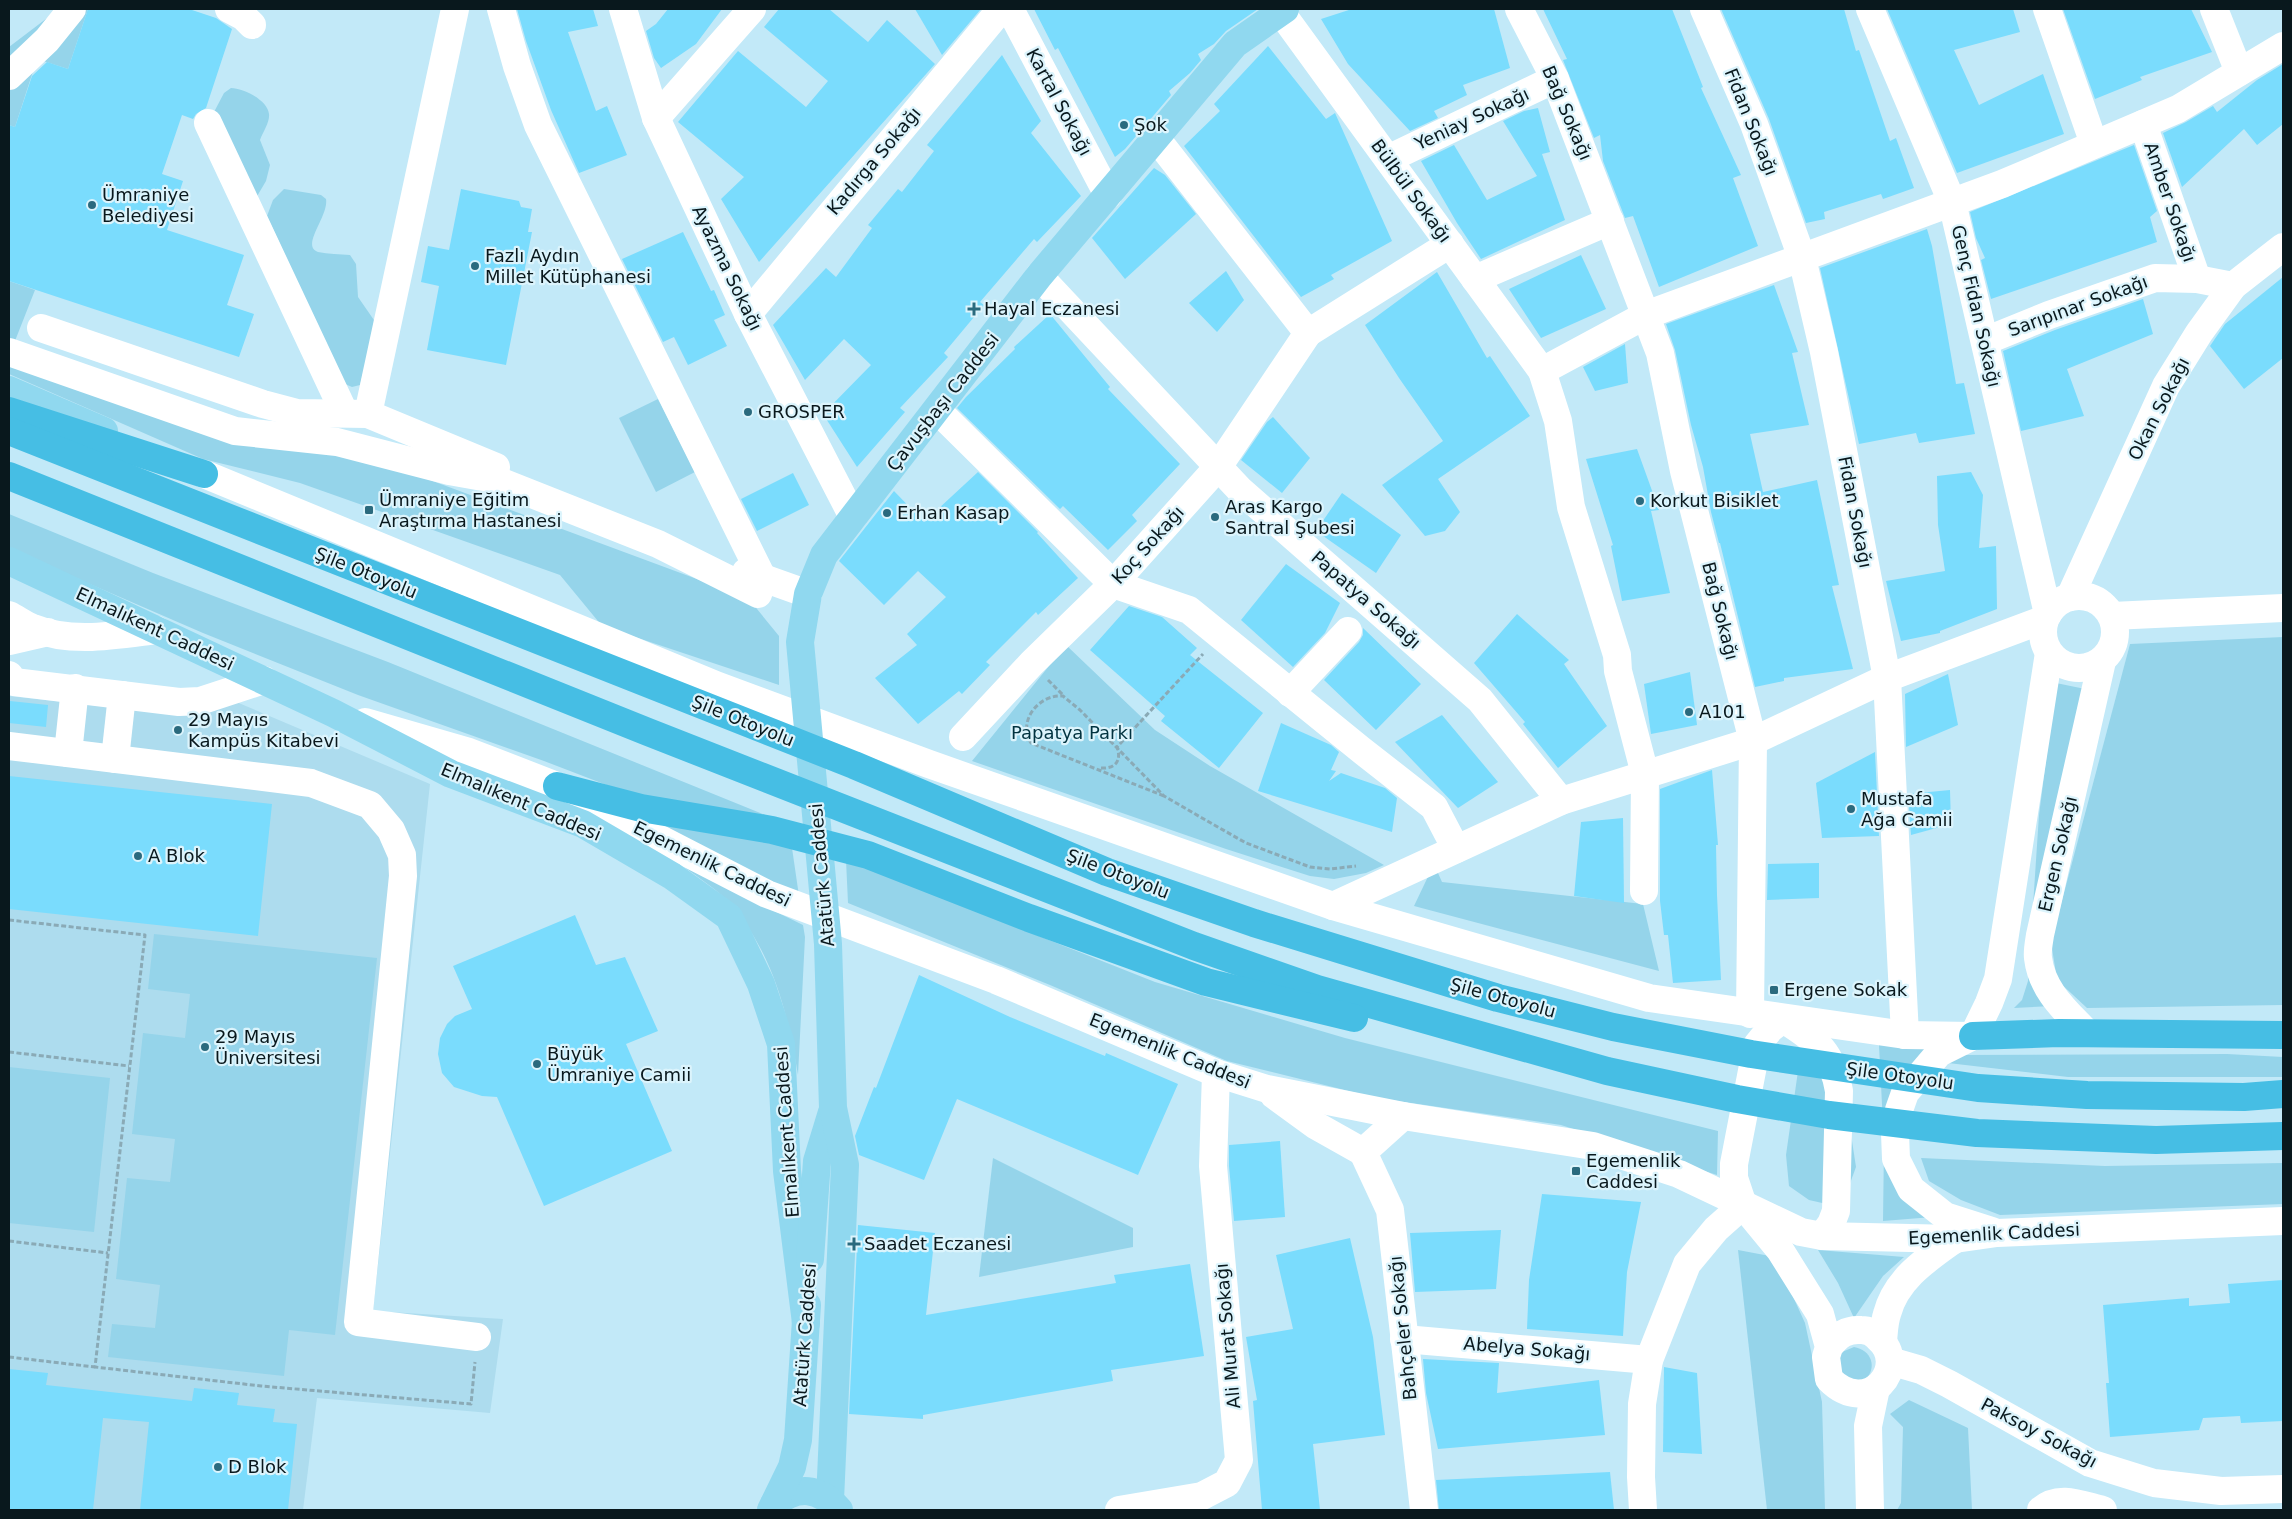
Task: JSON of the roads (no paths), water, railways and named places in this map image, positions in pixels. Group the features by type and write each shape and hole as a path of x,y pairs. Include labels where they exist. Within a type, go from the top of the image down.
{"highway":[{"path":"9,411 204,474"},
{"name":"Şile Otoyolu","path":"9,431 854,765 1107,872 1254,924 1498,998 1613,1027 1752,1054 1978,1088 2087,1095 2244,1097 2283,1094"},
{"path":"9,476 814,798 1194,946 1317,989 1607,1071"},
{"path":"557,786 641,808 772,830 868,855 1029,918 1206,982 1388,1026 1737,1099 1829,1115 1977,1133 2156,1140 2283,1136"},
{"path":"1972,1036 2087,1033 2283,1035"}],"main road":[{"name":"Çavuşbaşı Caddesi","path":"800,642 808,594 824,555 853,517 1039,276 1235,44 1283,10"},
{"path":"9,390 204,474"},
{"name":"Elmalıkent Caddesi","path":"9,561 333,713 451,774 583,824 672,876 729,917 761,984 782,1044 787,1171 806,1323"},
{"name":"Atatürk Caddesi","path":"800,642 828,944 833,1108 845,1165 834,1505"},
{"name":"Atatürk Caddesi","path":"773,1507 792,1467 798,1440 817,1161 833,1108"},
{"name":"Atatürk Caddesi","path":"773,1507 784,1496 795,1492 808,1491 819,1494 834,1505"}],"street":[{"path":"9,60 66,9"},
{"path":"9,76 47,40 72,9"},
{"path":"229,9 237,12 252,25"},
{"path":"356,413 455,9"},
{"path":"9,352 235,431 337,442 449,471 494,479 658,544 758,594 764,579 538,125 517,66 501,9"},
{"name":"Ayazma Sokağı","path":"623,9 656,118 748,314 853,517"},
{"path":"656,118 752,9"},
{"name":"Kadırga Sokağı","path":"748,314 1001,9"},
{"name":"Kartal Sokağı","path":"1010,9 1108,195"},
{"name":"Bağ Sokağı","path":"1519,9 1555,79 1660,353 1684,471 1754,741 1750,1014"},
{"name":"Fidan Sokağı","path":"1704,9 1754,124 1802,258 1824,352 1887,678 1906,1035"},
{"name":"Genç Fidan Sokağı","path":"1870,9 1952,202 2046,616"},
{"path":"2047,9 2094,144"},
{"path":"2214,9 2239,72"},
{"name":"Bülbül Sokağı","path":"1283,10 1388,159 1542,371 1558,421 1571,507 1617,655 1618,671 1645,774 1644,891"},
{"path":"1542,371 1646,315 1952,202 2178,109 2283,46"},
{"name":"Yeniay Sokağı","path":"1388,159 1555,79"},
{"path":"208,123 356,413"},
{"name":"Amber Sokağı","path":"2143,124 2197,279"},
{"path":"1156,138 1308,332 1450,244"},
{"path":"1475,279 1610,221"},
{"name":"Okan Sokağı","path":"2070,597 2166,386 2199,333 2233,286 2283,247"},
{"name":"Papatya Sokağı","path":"1039,276 1240,490 1480,700 1560,801"},
{"name":"Sarıpınar Sokağı","path":"1985,341 2049,315 2155,278 2197,279 2233,286"},
{"path":"41,328 263,404 297,413 356,413 474,458 764,579 808,594"},
{"name":"Koç Sokağı","path":"963,737 1032,663 1113,584 1218,467 1308,332"},
{"path":"9,339 225,416 260,423 360,435 433,453 474,458"},
{"path":"937,410 1113,584 1189,610 1434,807 1456,849"},
{"path":"204,474 718,686 939,768 1333,906 1649,998 1783,1019 1906,1035 1972,1036"},
{"path":"2083,596 2094,599 2105,606 2112,616 2116,628 2114,641 2110,652 2102,661 2091,667 2079,669 2067,667 2049,653 2042,631 2046,616 2059,601 2070,597 2083,596"},
{"path":"2112,616 2283,608"},
{"path":"9,615 33,628 64,635 93,637 157,630"},
{"path":"1333,906 1560,801 1754,741 1887,678 2046,616"},
{"name":"Papatya Sokağı","path":"1290,693 1348,631"},
{"path":"9,641 48,632"},
{"name":"Ergen Sokağı","path":"1972,1036 1989,1002 1998,978 2049,653"},
{"name":"Ergen Sokağı","path":"2087,1033 2053,998 2043,978 2037,958 2040,935 2102,661"},
{"path":"9,675 14,682 179,702 200,701 264,680"},
{"path":"68,754 75,688"},
{"path":"115,759 122,695"},
{"name":"Egemenlik Caddesi","path":"333,713 469,752 557,786 767,894 996,980 1216,1074 1267,1089 1403,1116 1593,1146 1679,1174 1801,1232 1822,1236 1955,1239 1997,1233 2283,1221"},
{"path":"9,746 311,783 370,805 391,830 402,856 403,876 358,1322 477,1336"},
{"path":"1783,1019 1770,1029 1757,1045 1734,1164 1734,1178 1743,1205 1780,1250 1820,1314 1829,1347"},
{"path":"1783,1019 1811,1036 1828,1055 1837,1074 1839,1091 1836,1211 1831,1224 1822,1236"},
{"path":"1972,1036 1940,1053 1905,1092 1899,1110 1895,1133 1896,1159 1911,1188 1945,1216 1997,1233"},
{"name":"Ali Murat Sokağı","path":"1119,1510 1202,1496 1227,1483 1239,1460 1213,1166 1216,1074"},
{"path":"1267,1089 1316,1125 1363,1152 1403,1116"},
{"name":"Bahçeler Sokağı","path":"1363,1152 1390,1210 1424,1510"},
{"path":"817,1161 845,1165"},
{"path":"1643,1510 1641,1477 1642,1404 1649,1360 1687,1264 1716,1229 1743,1205"},
{"path":"1886,1351 1865,1330 1844,1332 1829,1347 1826,1357 1829,1379 1846,1392 1867,1393 1884,1381 1889,1371 1886,1351 1887,1313 1900,1286 1923,1262 1955,1239"},
{"name":"Abelya Sokağı","path":"1404,1339 1649,1360"},
{"name":"Paksoy Sokağı","path":"1886,1351 2090,1463 2154,1483 2221,1491 2283,1488"},
{"path":"1870,1510 1868,1426 1876,1388"},
{"path":"2041,1510 2048,1504 2065,1500 2103,1510"}],"place":[{"name":"Şok","path":"1124,125"},
{"name":"Ümraniye Belediyesi","path":"92,205"},
{"name":"Fazlı Aydın Millet Kütüphanesi","path":"475,266"},
{"name":"Hayal Eczanesi","path":"974,309"},
{"name":"GROSPER","path":"748,412"},
{"name":"Korkut Bisiklet","path":"1640,501"},
{"name":"Ümraniye Eğitim Araştırma Hastanesi","path":"369,510"},
{"name":"Erhan Kasap","path":"887,513"},
{"name":"Aras Kargo Santral Şubesi","path":"1215,517"},
{"name":"A101","path":"1689,712"},
{"name":"29 Mayıs Kampüs Kitabevi","path":"178,730"},
{"name":"Mustafa Ağa Camii","path":"1851,809"},
{"name":"A Blok","path":"138,856"},
{"name":"Ergene Sokak","path":"1774,990"},
{"name":"29 Mayıs Üniversitesi","path":"205,1047"},
{"name":"Büyük Ümraniye Camii","path":"537,1064"},
{"name":"Egemenlik Caddesi","path":"1576,1171"},
{"name":"Saadet Eczanesi","path":"854,1244"},
{"name":"D Blok","path":"218,1467"}],"park label":[{"name":"Papatya Parkı","path":"1072,733"}]}
